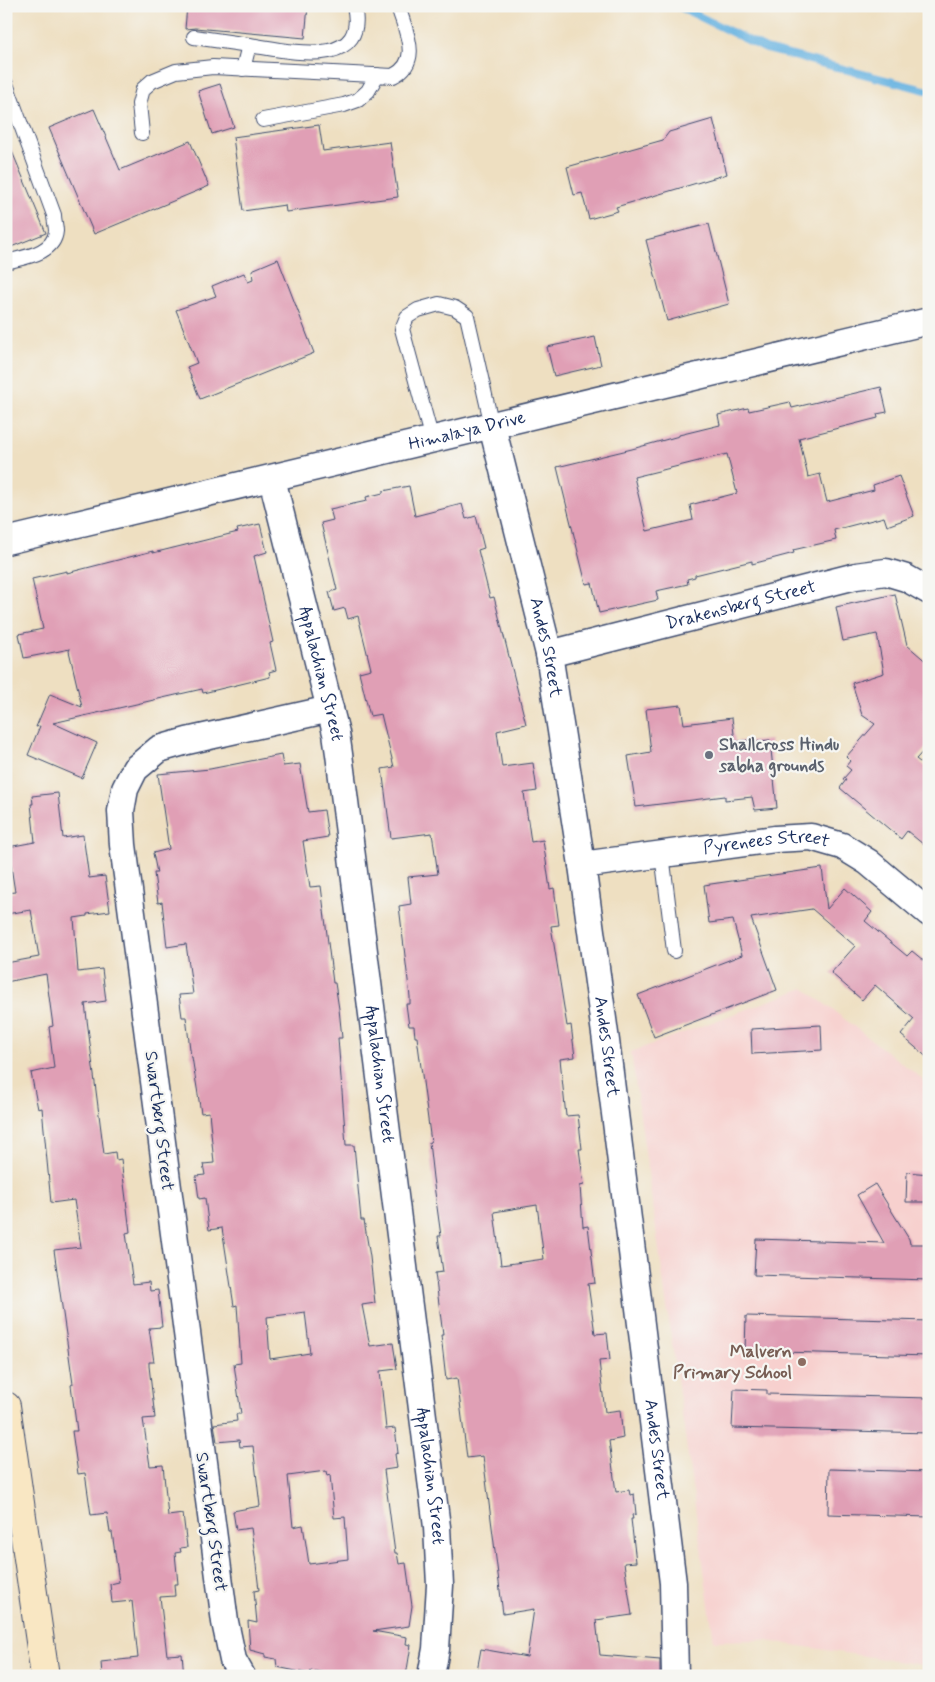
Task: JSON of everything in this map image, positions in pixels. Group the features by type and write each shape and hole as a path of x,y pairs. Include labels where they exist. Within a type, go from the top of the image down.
{"street":[{"name":"Himalaya Drive","path":"6,541 929,322"},
{"name":"Andes Street","path":"492,426 550,654 582,865 606,1041 673,1583 676,1676"},
{"name":"Appalachian Street","path":"272,479 340,754 437,1527 440,1585 436,1650 431,1676"},
{"name":"Drakensberg Street","path":"550,654 856,576 886,572 906,578 929,591"},
{"name":"Swartberg Street","path":"242,1676 232,1660 209,1509 123,845 121,811 125,789 135,769 159,750 187,741 330,709"},
{"name":"Pyrenees Street","path":"582,865 775,839 810,837 842,846 868,862 929,913"},
{"path":"6,1406 45,1676"}],"lane":[{"path":"194,37 249,45 324,52 341,48 349,41 355,31 356,16 354,6"},
{"path":"142,133 139,104 143,89 152,81 176,71 193,68 243,69 393,76 403,71 411,53 398,6"},
{"path":"243,69 249,45"},
{"path":"263,120 344,105 358,100 368,91 376,76"},
{"path":"6,84 54,215 56,230 54,240 48,247 6,262"},
{"path":"432,440 402,329 408,317 418,310 439,304 456,308 467,316 492,426"},
{"path":"662,854 674,950"}],"shaded area":[{"name":"Malvern Primary School","path":"804,988 929,1084 929,1666 761,1640 714,1641 631,1052"}],"building":[{"path":"187,6 308,6 305,38 195,28 185,29"},
{"path":"220,84 234,127 212,134 198,91"},
{"path":"94,109 120,170 190,141 209,186 94,234 49,128"},
{"path":"713,119 727,174 616,207 618,211 589,219 582,193 574,195 567,167 663,140 669,132"},
{"path":"319,125 323,151 390,142 398,197 286,212 285,205 243,211 233,137"},
{"path":"6,137 46,233 6,249"},
{"path":"709,224 729,304 667,321 646,240"},
{"path":"278,259 314,353 200,399 187,367 197,363 176,310 216,296 212,286 244,273 248,282 253,280 252,270"},
{"path":"595,337 601,365 554,376 547,347"},
{"path":"881,387 887,412 877,414 878,418 799,438 808,477 820,474 827,502 874,490 873,485 899,476 914,516 887,526 884,517 834,530 836,540 793,550 794,553 752,564 752,561 695,575 695,577 687,579 688,584 656,591 658,600 599,613 592,583 586,584 557,467 720,425 718,415 748,408 749,411 790,402 792,408","holes":["727,454 737,493 690,505 693,520 647,531 634,477"]},
{"path":"409,486 415,516 462,504 466,519 476,516 484,548 478,550 490,598 494,597 526,724 497,731 502,767 533,763 537,791 524,793 531,842 543,840 550,889 554,888 559,925 551,926 567,1026 571,1025 575,1057 560,1059 566,1116 578,1115 582,1149 579,1149 584,1185 580,1186 583,1227 588,1226 595,1283 588,1284 595,1334 607,1333 610,1360 599,1361 605,1412 620,1410 623,1438 609,1441 616,1492 629,1490 630,1495 634,1494 636,1514 632,1515 633,1519 631,1519 636,1562 624,1563 632,1615 596,1620 600,1655 660,1660 660,1676 476,1676 481,1649 527,1657 534,1609 503,1614 483,1456 467,1458 457,1378 446,1380 441,1335 443,1335 435,1273 443,1272 438,1236 441,1236 417,1037 415,1037 414,1026 409,1026 406,1004 410,1004 410,997 399,906 411,904 408,877 438,874 432,833 391,838 382,769 394,767 381,714 370,716 359,672 371,669 358,616 348,619 345,608 334,611 329,592 337,590 321,523 333,520 330,509 367,501 366,497 383,493 383,491","holes":["537,1205 544,1259 501,1265 494,1212"]},
{"path":"260,524 267,552 254,556 273,642 270,643 276,670 269,672 270,677 203,693 202,689 53,723 97,743 82,778 28,755 40,726 36,727 50,694 82,707 70,649 24,658 19,634 43,629 32,579 67,571 67,573 153,551 153,553 238,532 237,529"},
{"path":"895,594 907,645 929,664 929,745 916,759 929,769 929,849 907,831 901,839 840,788 846,780 843,779 851,770 846,766 850,761 846,757 875,724 862,715 852,683 884,673 877,634 843,641 836,607"},
{"path":"681,705 684,724 732,718 735,742 770,740 777,808 755,810 752,797 725,800 725,796 636,807 628,756 651,752 646,709"},
{"path":"281,755 283,766 300,764 308,812 324,810 328,837 303,841 310,887 321,886 333,983 335,983 339,1009 342,1038 338,1038 346,1145 354,1145 361,1220 364,1220 375,1303 362,1305 370,1346 393,1343 397,1369 380,1371 386,1429 395,1428 398,1453 395,1454 397,1468 384,1470 395,1553 397,1553 399,1564 406,1563 412,1606 409,1626 373,1631 407,1637 406,1644 411,1645 406,1676 339,1676 311,1670 310,1674 277,1667 276,1659 265,1657 265,1654 250,1650 248,1621 257,1623 254,1591 259,1590 255,1556 251,1528 236,1530 233,1511 260,1506 253,1446 240,1447 239,1440 217,1442 214,1424 237,1421 236,1414 241,1414 234,1364 241,1363 237,1305 234,1306 222,1228 209,1230 205,1198 199,1199 196,1176 205,1175 203,1164 214,1163 209,1112 201,1113 186,1017 182,1017 179,995 193,994 186,944 167,947 162,902 158,903 154,873 157,873 153,853 169,849 158,774 210,769","holes":["305,1312 310,1353 270,1359 267,1317","326,1471 327,1476 330,1475 334,1518 345,1517 348,1559 309,1564 303,1525 293,1527 288,1476"]},
{"path":"58,793 63,838 83,835 89,878 105,876 110,911 74,918 78,972 102,969 106,1001 85,1004 104,1154 115,1152 116,1160 121,1159 130,1232 126,1233 133,1284 149,1282 150,1291 158,1290 162,1327 149,1328 154,1362 149,1362 149,1366 155,1418 143,1419 150,1466 163,1465 168,1516 183,1514 187,1547 180,1548 181,1552 175,1553 178,1584 174,1584 175,1596 160,1597 167,1655 182,1654 184,1676 102,1676 101,1662 138,1658 132,1601 112,1603 110,1584 119,1582 112,1532 110,1532 107,1513 91,1515 85,1473 78,1474 72,1431 77,1431 71,1385 73,1384 54,1250 81,1247 74,1200 51,1203 42,1108 38,1109 31,1073 54,1068 49,1027 53,1026 46,974 6,982 6,963 39,957 31,910 6,914 6,893 15,892 8,847 35,842 31,804 33,804 32,796"},
{"path":"822,868 827,909 845,888 872,912 865,921 907,956 912,951 929,965 929,1059 901,1035 914,1019 875,985 862,1000 831,973 855,946 812,909 751,918 777,990 654,1037 638,995 742,955 733,920 709,923 704,885"},
{"path":"821,1025 822,1050 752,1054 751,1029"},
{"path":"907,1172 929,1174 929,1202 906,1202"},
{"path":"875,1184 909,1239 910,1244 929,1244 929,1280 754,1275 756,1239 884,1243 857,1195"},
{"path":"746,1316 929,1321 929,1356 745,1351"},
{"path":"734,1389 767,1390 767,1394 929,1398 929,1433 732,1428"},
{"path":"829,1469 929,1472 929,1517 828,1514"}],"waterway":[{"path":"678,6 766,49 929,91"}],"place":[{"name":"Shallcross Hindu sabha grounds","path":"709,755"},
{"name":"Malvern Primary School","path":"802,1362"}]}
